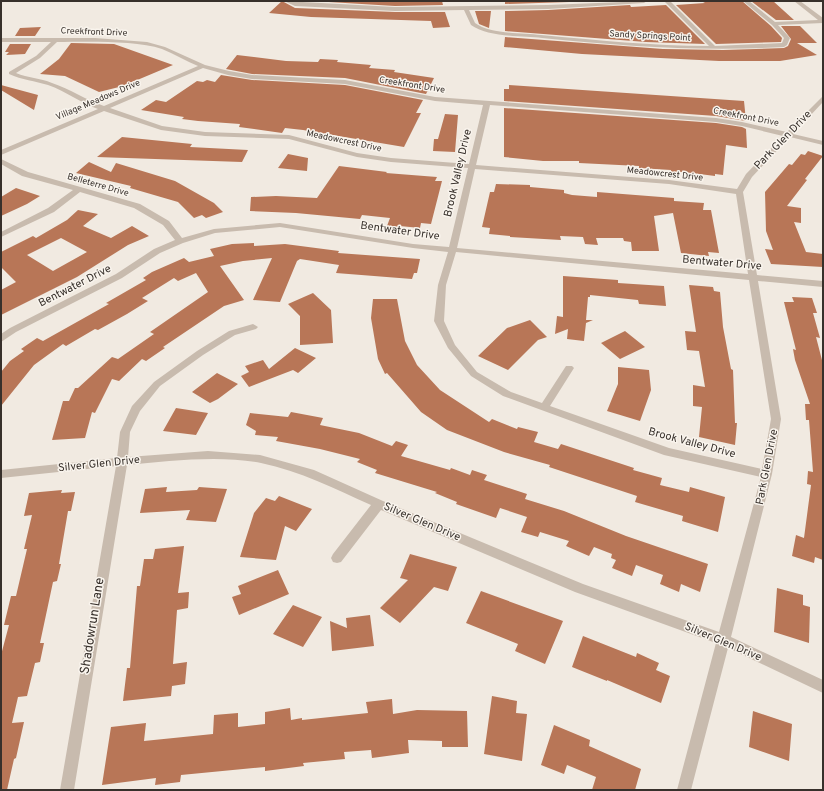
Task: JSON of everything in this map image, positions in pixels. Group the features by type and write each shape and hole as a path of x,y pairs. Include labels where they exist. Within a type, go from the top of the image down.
{"street":[{"path":"287,1 296,4 395,10 548,7 644,1"},
{"path":"544,1 548,7"},
{"path":"667,1 713,47"},
{"name":"Sandy Springs Point","path":"466,8 470,21 478,27 507,33 605,43 713,47 784,45 787,38 774,24 746,1"},
{"path":"797,1 823,21"},
{"path":"774,24 823,21"},
{"name":"Creekfront Drive","path":"1,40 56,40 146,44 163,48 203,66 228,73 252,77 312,79 345,82 435,99 716,120 823,143"},
{"name":"Meadowcrest Drive","path":"56,40 38,57 11,73 68,91 85,102 161,128 184,132 289,137 357,155 391,160 472,165 669,182 738,192"},
{"name":"Village Meadows Drive","path":"1,153 102,108 203,66"},
{"name":"Park Glen Drive","path":"684,790 768,474 776,419 738,192 749,176 823,98"},
{"name":"Brook Valley Drive","path":"487,103 453,249 442,285 438,321 451,346 474,374 506,394 668,452 768,474"},
{"name":"Belleterre Drive","path":"1,162 25,174 137,206 166,223 180,241"},
{"path":"1,234 51,210 78,190"},
{"name":"Bentwater Drive","path":"1,339 26,324 119,276 157,251 180,241 214,231 280,225 413,246 823,284"},
{"name":"Shadowrun Lane","path":"67,790 104,557 122,462 125,432 136,408 157,384 200,353 232,333 253,327"},
{"path":"544,408 569,368"},
{"name":"Silver Glen Drive","path":"1,474 159,458 208,455 260,459 314,474 379,504 579,588 724,640 823,687"},
{"path":"337,558 379,504"}],"building":[{"path":"282,1 295,8 395,12 445,12 450,27 433,28 431,21 311,17 269,13"},
{"path":"312,1 442,1 443,5 395,6"},
{"path":"505,1 600,1 505,4"},
{"path":"701,1 742,1 771,26 782,38 781,42 716,44 676,5 705,3"},
{"path":"751,1 773,1 794,20 776,20"},
{"path":"630,5 631,7 666,5 705,44 646,42 505,31 505,11"},
{"path":"475,11 491,11 489,28 479,24"},
{"path":"781,26 800,26 817,43 797,43 817,55 780,61 719,61 582,54 504,47 505,37 663,49 723,50 784,48 788,46 791,39"},
{"path":"41,27 35,36 15,36 20,28"},
{"path":"71,43 114,44 173,65 123,86 99,92 65,76 40,74 59,59"},
{"path":"10,44 31,44 25,54 6,55 9,52 5,52"},
{"path":"237,55 286,61 318,62 320,59 338,60 337,62 371,65 369,68 395,70 394,72 434,78 426,94 345,78 252,74 226,69"},
{"path":"221,75 252,80 345,85 423,100 416,113 421,113 404,147 303,130 285,128 282,133 239,127 240,124 182,119 184,117 141,110 156,100 166,102 197,81 203,82 207,80 215,82"},
{"path":"1,85 38,95 34,110 1,90"},
{"path":"509,85 744,101 746,121 716,116 504,101 504,89 509,89"},
{"path":"504,108 716,123 742,127 746,129 747,148 726,145 723,175 715,174 715,176 671,172 671,170 639,168 639,166 579,163 579,161 543,161 504,157"},
{"path":"445,114 458,115 455,152 433,151 434,139 438,139"},
{"path":"122,137 192,144 190,147 248,150 242,162 97,157"},
{"path":"808,151 823,156 787,206 801,208 801,223 794,222 806,252 823,254 823,267 771,264 765,249 773,250 766,231 765,192 789,164 792,165 801,154 805,155"},
{"path":"288,154 308,158 307,171 278,168"},
{"path":"89,162 111,172 116,163 175,181 214,203 223,212 206,218 202,215 194,218 178,202 130,188 131,186 76,173"},
{"path":"339,166 387,172 386,173 437,177 435,181 442,181 431,224 421,223 420,228 400,226 399,228 387,226 390,218 362,215 360,219 296,213 250,211 251,197 276,196 317,198"},
{"path":"496,184 530,185 530,187 564,190 564,193 572,195 597,197 597,192 674,198 674,201 704,203 703,210 711,210 719,253 708,252 709,256 681,253 673,213 654,216 659,251 632,251 631,242 624,241 623,238 596,238 598,245 585,244 583,237 560,236 561,240 510,237 489,234 490,228 482,227 490,192 494,192"},
{"path":"16,188 40,196 1,216 1,197"},
{"path":"78,210 98,214 83,226 111,238 132,226 149,236 128,245 77,277 1,315 1,290 16,282 1,267 1,252 33,236 36,238 67,220","holes":["61,238 87,252 53,271 27,255"]},
{"path":"254,243 254,246 285,244 339,251 338,253 420,259 417,273 414,273 412,279 336,273 339,265 300,259 297,261 280,302 253,300 272,258 243,261 220,266 244,300 224,306 163,347 165,348 146,361 142,359 119,381 112,379 95,413 92,412 85,438 52,440 63,401 69,401 75,388 78,388 112,357 118,359 154,334 150,332 208,292 196,273 178,281 174,278 142,298 148,301 98,330 95,329 66,346 63,344 34,365 1,406 1,372 10,361 24,351 21,349 37,338 43,341 109,304 106,303 146,280 143,278 152,272 184,258 189,262 214,256 210,249 232,244"},
{"path":"563,276 618,280 618,283 664,286 666,306 639,304 638,300 590,295 590,297 588,297 586,320 593,320 586,323 584,341 567,339 568,329 555,334 557,316 563,317"},
{"path":"689,285 713,287 714,291 720,292 723,327 731,369 733,370 735,423 737,423 735,445 699,437 702,407 693,406 693,385 705,387 699,351 687,350 685,331 696,332"},
{"path":"313,293 331,310 333,343 300,345 300,316 288,304"},
{"path":"792,297 812,298 817,313 813,313 820,338 816,337 823,364 823,560 815,557 814,563 792,556 796,535 804,538 811,485 807,484 808,471 813,472 809,420 806,420 805,404 810,404 795,360 793,349 796,350 784,302 794,302"},
{"path":"373,299 397,299 405,341 417,365 440,390 489,422 492,419 517,429 518,427 538,432 534,442 558,449 561,444 634,468 633,470 662,478 660,485 689,492 690,487 725,497 718,532 682,521 683,516 635,502 637,496 549,467 550,465 504,452 447,430 421,412 387,373 385,374 378,359 371,318"},
{"path":"530,320 547,337 538,340 508,370 478,356 507,328"},
{"path":"625,331 645,347 620,359 601,343"},
{"path":"295,348 316,358 298,373 293,370 249,387 241,376 249,372 245,366 263,360 269,369"},
{"path":"618,367 649,370 651,390 640,421 607,411 618,384"},
{"path":"217,373 238,384 210,403 192,392"},
{"path":"176,408 208,413 196,435 163,431"},
{"path":"291,412 323,418 320,425 359,433 392,446 396,441 408,445 401,456 450,470 451,468 470,475 472,470 487,475 484,480 527,494 525,499 564,511 626,536 708,564 700,592 681,584 679,592 660,584 663,575 636,565 632,576 612,568 616,560 611,558 612,554 594,547 589,556 566,546 569,541 540,532 538,537 521,532 527,517 500,508 496,518 456,504 457,502 435,493 437,492 375,473 377,470 357,462 360,459 320,449 276,441 278,437 255,435 256,431 246,425 250,413 288,417"},
{"path":"167,487 166,492 197,490 199,487 227,489 216,522 186,520 190,510 140,513 145,489"},
{"path":"62,490 61,493 75,492 71,511 68,511 59,564 61,564 57,581 53,582 40,643 44,643 40,662 35,663 27,696 18,697 12,723 24,722 7,790 1,790 1,655 9,625 4,625 11,596 16,596 27,549 24,549 32,515 24,516 29,493"},
{"path":"279,496 312,509 296,531 285,526 276,560 240,557 254,513 266,498 275,501"},
{"path":"184,546 178,593 189,592 188,608 177,610 173,664 187,662 185,684 172,686 171,696 123,701 127,668 130,668 137,586 140,586 144,559 153,559 155,549"},
{"path":"410,554 457,567 448,591 434,587 400,623 380,608 408,580 400,578"},
{"path":"278,570 289,594 239,615 232,597 241,594 238,586"},
{"path":"777,588 803,595 803,605 810,607 809,643 774,632"},
{"path":"481,591 563,621 545,664 515,651 518,644 466,623"},
{"path":"293,605 322,617 303,647 273,634"},
{"path":"370,615 374,646 332,651 330,621 347,628 346,618"},
{"path":"583,636 636,657 637,653 659,663 656,670 670,676 661,703 572,667"},
{"path":"492,696 517,701 516,713 527,714 522,761 484,754"},
{"path":"392,699 393,714 417,710 467,711 468,747 442,747 442,741 408,740 409,753 372,758 371,750 344,752 345,759 303,763 304,766 265,771 265,767 181,775 180,782 155,785 156,778 102,785 111,727 146,723 144,741 213,734 214,715 238,713 238,727 265,724 265,712 290,708 291,720 302,718 302,720 368,713 366,702"},
{"path":"753,711 792,724 789,761 749,747"},
{"path":"554,725 590,740 589,746 641,769 635,790 592,790 596,777 567,765 564,774 541,765"}]}
